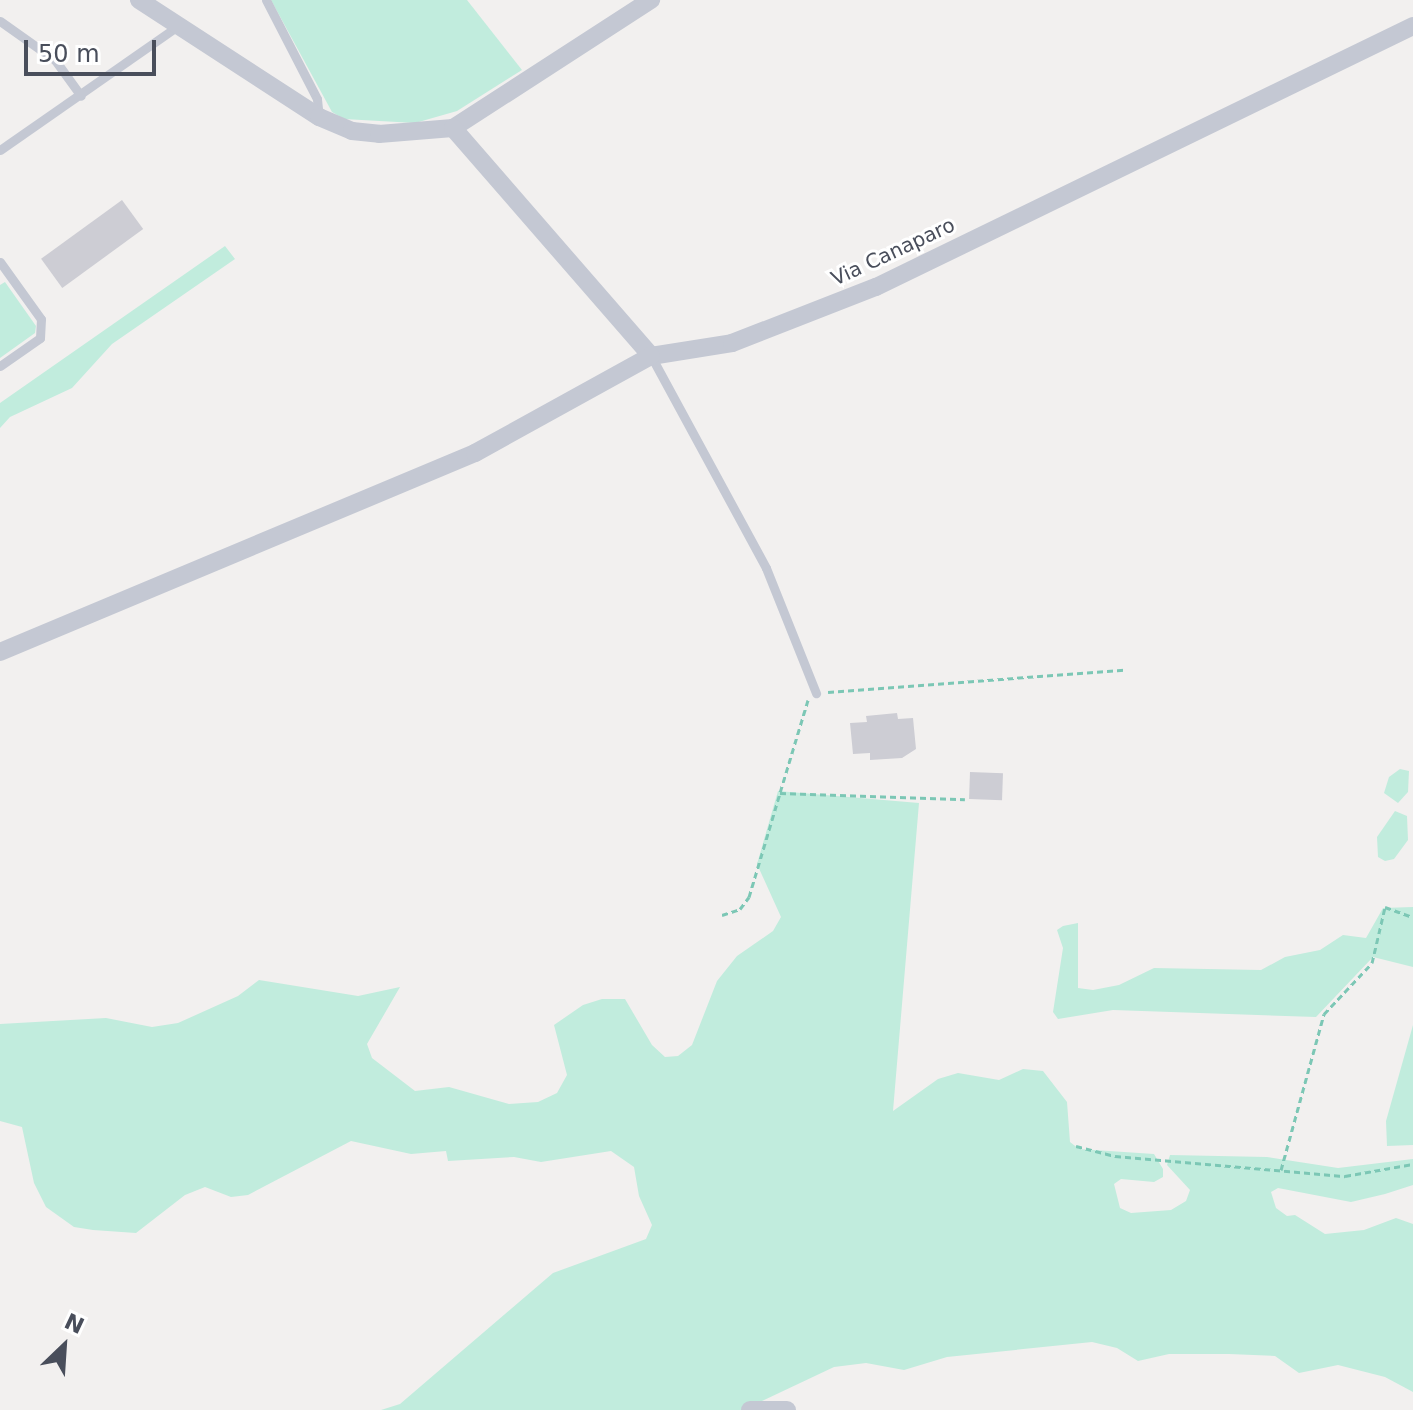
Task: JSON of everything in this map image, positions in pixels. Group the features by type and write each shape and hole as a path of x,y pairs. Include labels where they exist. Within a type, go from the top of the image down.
{"street":[{"path":"139,0 319,117 352,131 379,134 453,128 651,0"},
{"name":"Via Canaparo","path":"0,652 475,453 651,356 732,343 876,287 1413,26"},
{"path":"453,128 651,356"},
{"path":"750,1410 787,1410"}],"lane":[{"path":"266,0 317,99 319,117"},
{"path":"0,21 55,60 81,96"},
{"path":"0,150 178,26"},
{"path":"0,262 41,319 40,338 0,366"},
{"path":"651,356 766,568 816,693"}],"path":[{"path":"722,915 740,909 749,897 801,713 816,693 1124,670"},
{"path":"780,793 965,799"},
{"path":"1281,1170 1324,1014 1372,963 1385,907 1413,917"},
{"path":"1076,1146 1115,1156 1345,1176 1413,1164"}],"green space":[{"path":"271,0 467,0 522,70 457,111 415,123 344,119 332,112"},
{"path":"225,246 235,259 112,344 72,388 10,417 0,428 0,403"},
{"path":"5,282 36,326 35,333 0,358 0,285"},
{"path":"1400,769 1409,771 1408,792 1398,803 1384,793 1389,777"},
{"path":"778,791 919,803 893,1111 938,1079 958,1073 999,1080 1023,1069 1043,1071 1067,1102 1070,1142 1079,1149 1154,1154 1163,1169 1163,1177 1154,1182 1121,1179 1114,1184 1120,1208 1131,1213 1171,1210 1186,1201 1190,1190 1167,1165 1170,1155 1267,1157 1338,1168 1413,1159 1413,1185 1351,1202 1278,1188 1271,1192 1276,1208 1287,1216 1295,1215 1325,1234 1364,1230 1396,1218 1413,1224 1413,1392 1385,1377 1338,1365 1299,1373 1275,1356 1229,1354 1169,1354 1138,1361 1117,1348 1092,1342 947,1357 904,1370 866,1363 834,1367 743,1410 381,1410 400,1404 553,1273 646,1239 652,1225 639,1196 634,1167 611,1151 541,1162 514,1157 448,1161 446,1151 411,1154 351,1141 248,1195 231,1197 205,1187 185,1195 136,1233 93,1230 74,1227 46,1207 34,1183 22,1127 0,1121 0,1024 106,1018 152,1027 178,1023 238,996 259,980 358,996 400,987 367,1044 372,1058 415,1091 449,1087 509,1104 538,1102 557,1093 567,1075 554,1025 583,1005 602,999 625,999 652,1045 665,1057 678,1056 692,1045 717,981 737,956 773,931 781,917 757,864"},
{"path":"1395,811 1407,816 1408,840 1394,859 1385,861 1378,857 1377,837"},
{"path":"1413,907 1413,967 1373,957 1316,1017 1113,1010 1058,1019 1053,1012 1063,948 1057,930 1063,926 1078,923 1078,988 1093,990 1119,985 1154,968 1261,970 1285,957 1320,950 1343,935 1366,938 1383,908"},
{"path":"1413,1025 1413,1145 1387,1146 1386,1121"}],"building":[{"path":"122,200 143,229 62,288 41,259"},
{"path":"897,713 898,719 913,718 916,749 902,758 870,760 870,753 853,754 850,723 867,722 866,716"},
{"path":"970,772 1003,773 1002,800 969,799"}]}
